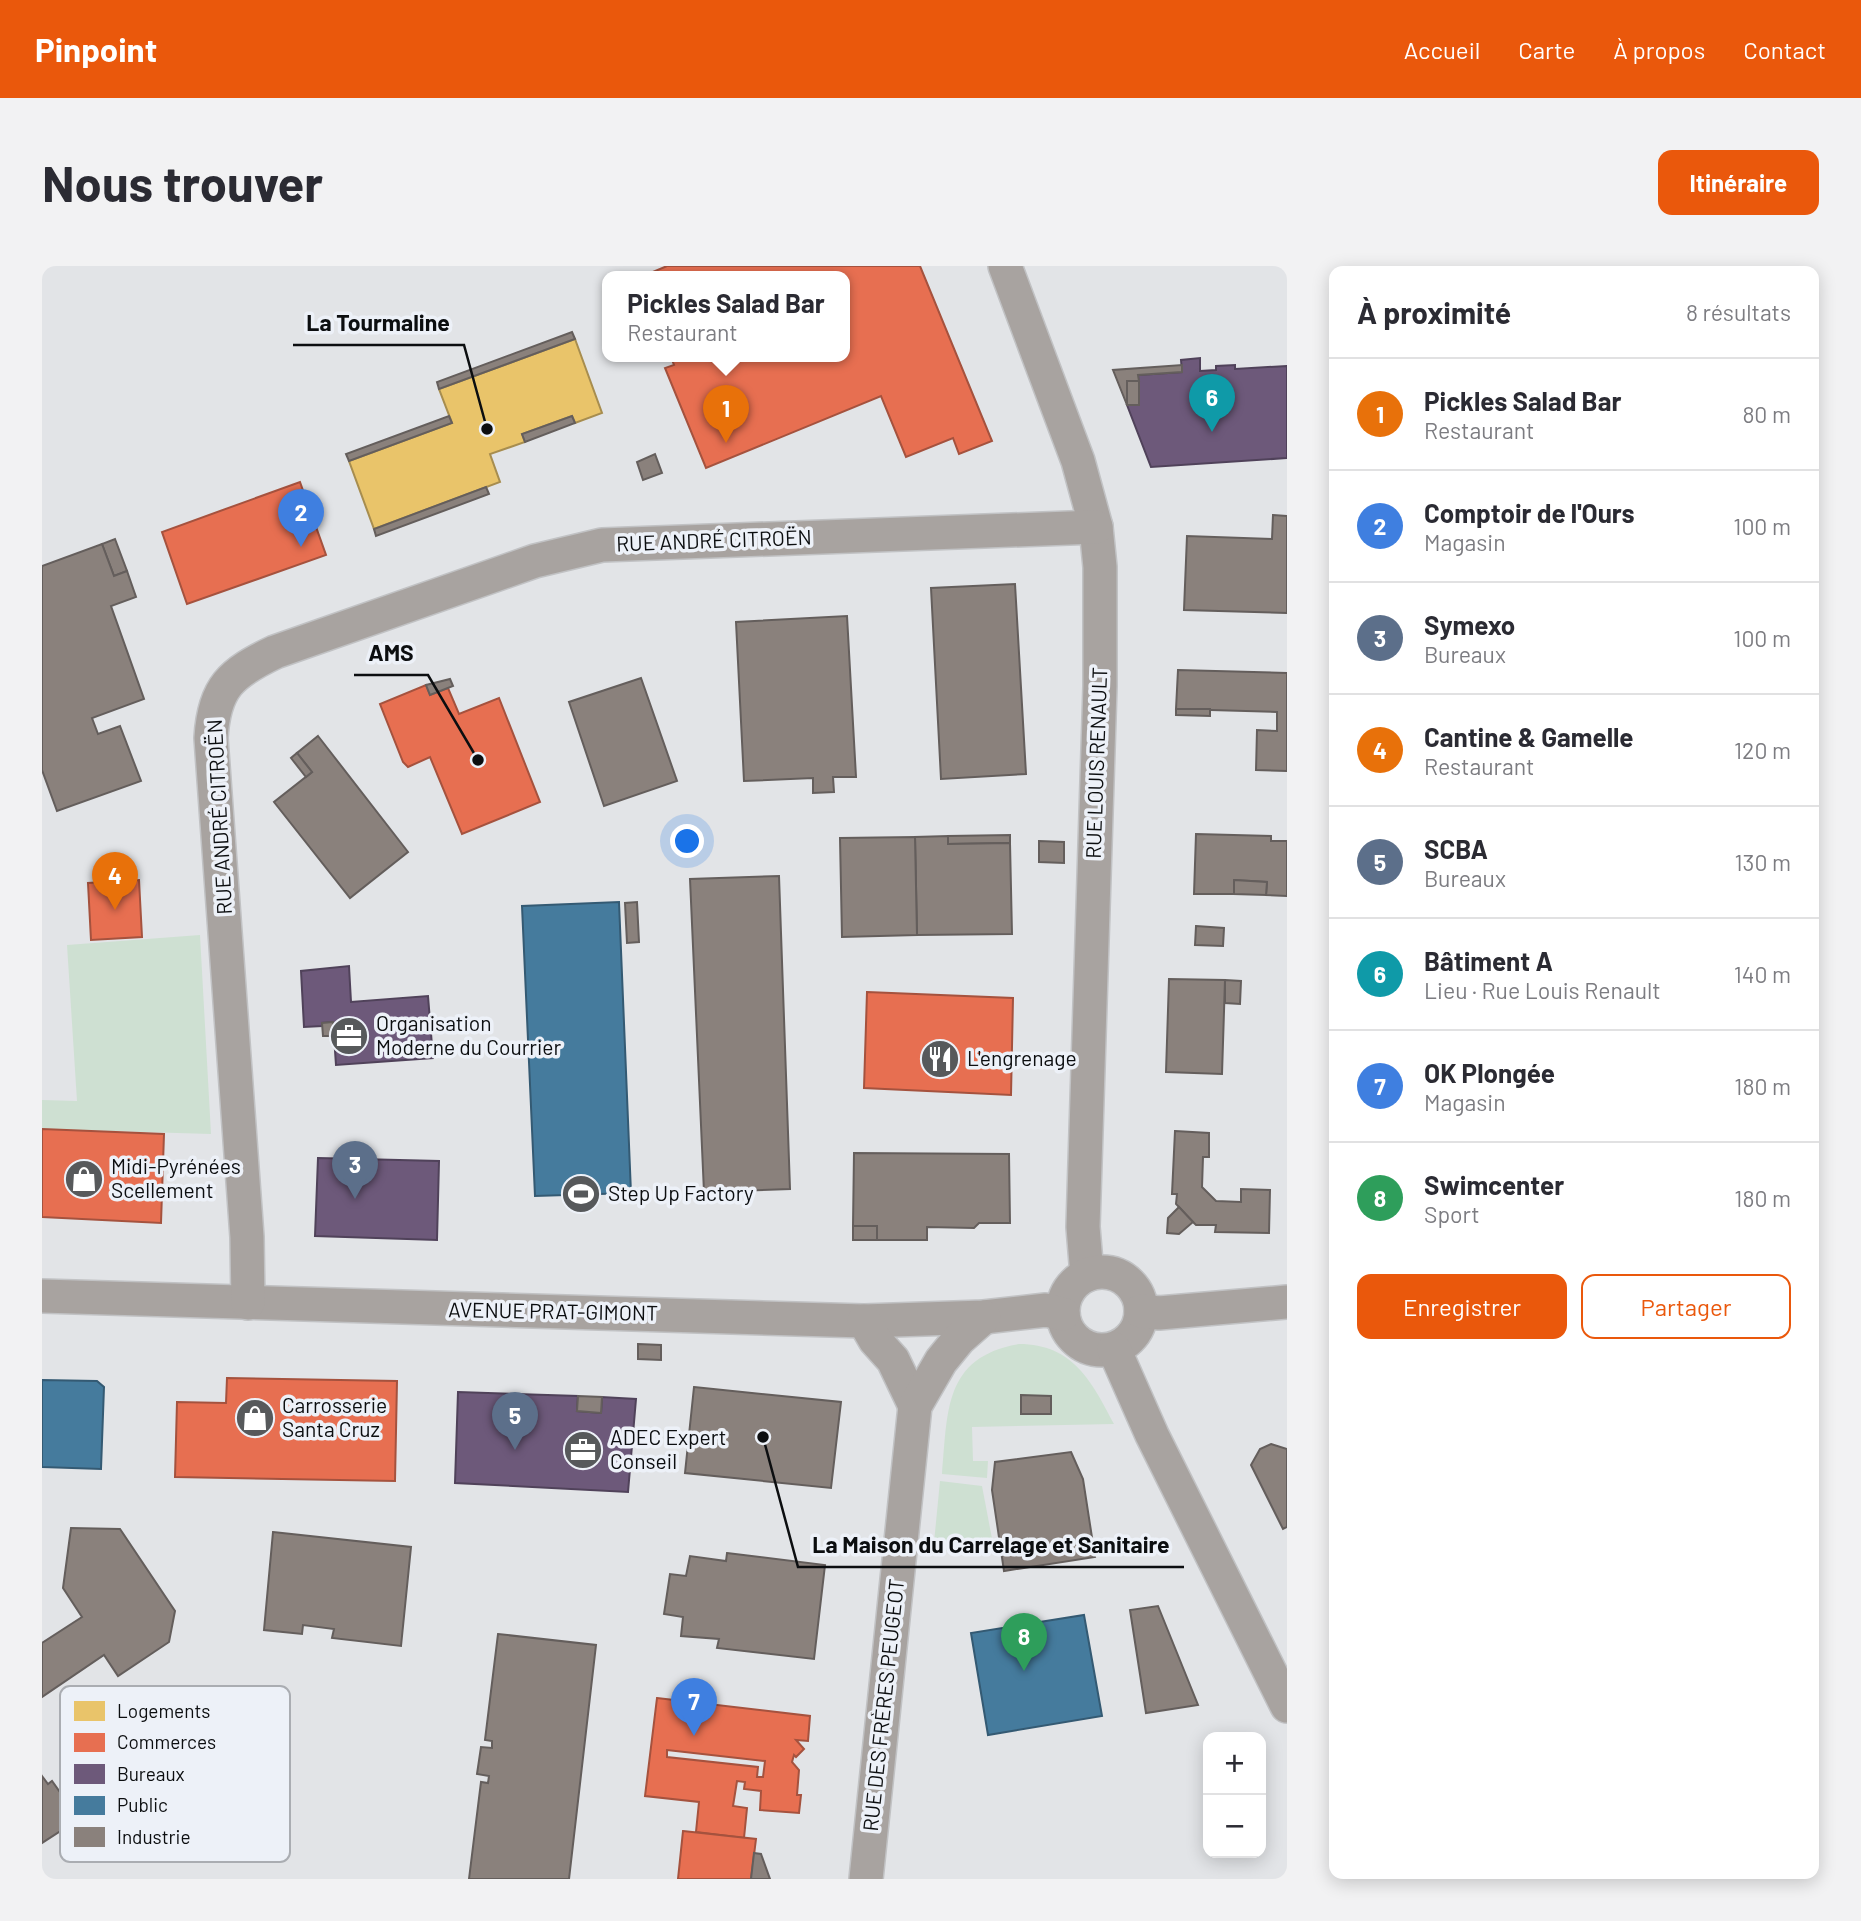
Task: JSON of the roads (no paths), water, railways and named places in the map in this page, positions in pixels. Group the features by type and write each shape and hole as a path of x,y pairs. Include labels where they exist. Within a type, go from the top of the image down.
{"street":[{"name":"RUE LOUIS RENAULT","path":"1005,266 1062,412 1079,461 1096,527 1101,615 1083,1227 1087,1275"},
{"name":"RUE ANDRÉ CITROËN","path":"248,1303 247,1237 211,738 215,704 229,682 246,666 275,652 535,561 602,545 1096,527"},
{"path":"1099,1272 1112,1273 1133,1287 1139,1298 1141,1311 1134,1335 1114,1349 1104,1351 1084,1346 1069,1333 1063,1314 1066,1296 1071,1287 1087,1275 1099,1272"},
{"name":"AVENUE PRAT-GIMONT","path":"42,1296 864,1321 984,1317 1046,1310 1063,1314"},
{"path":"1141,1311 1287,1302"},
{"name":"RUE DES FRÈRES PEUGEOT","path":"866,1879 915,1406 941,1361 959,1339 984,1317"},
{"path":"864,1321 875,1340 893,1360 915,1406"},
{"path":"1114,1349 1152,1434 1287,1706"}],"place":[{"name":"La Tourmaline","path":"487,429"},
{"name":"Bâtiment A","path":"1212,432"},
{"name":"Pickles Salad Bar","path":"726,443"},
{"name":"Comptoir de l'Ours","path":"301,547"},
{"name":"AMS","path":"478,760"},
{"name":"Cantine & Gamelle","path":"115,910"},
{"name":"Organisation Moderne du Courrier","path":"349,1036"},
{"name":"L'engrenage","path":"940,1059"},
{"name":"Midi-Pyrénées Scellement","path":"84,1179"},
{"name":"Step Up Factory","path":"581,1194"},
{"name":"Symexo","path":"355,1199"},
{"name":"Carrosserie Santa Cruz","path":"255,1418"},
{"name":"La Maison du Carrelage et Sanitaire","path":"763,1437"},
{"name":"SCBA","path":"515,1450"},
{"name":"ADEC Expert Conseil","path":"583,1450"},
{"name":"Swimcenter","path":"1024,1671"},
{"name":"OK Plongée","path":"694,1736"}]}
